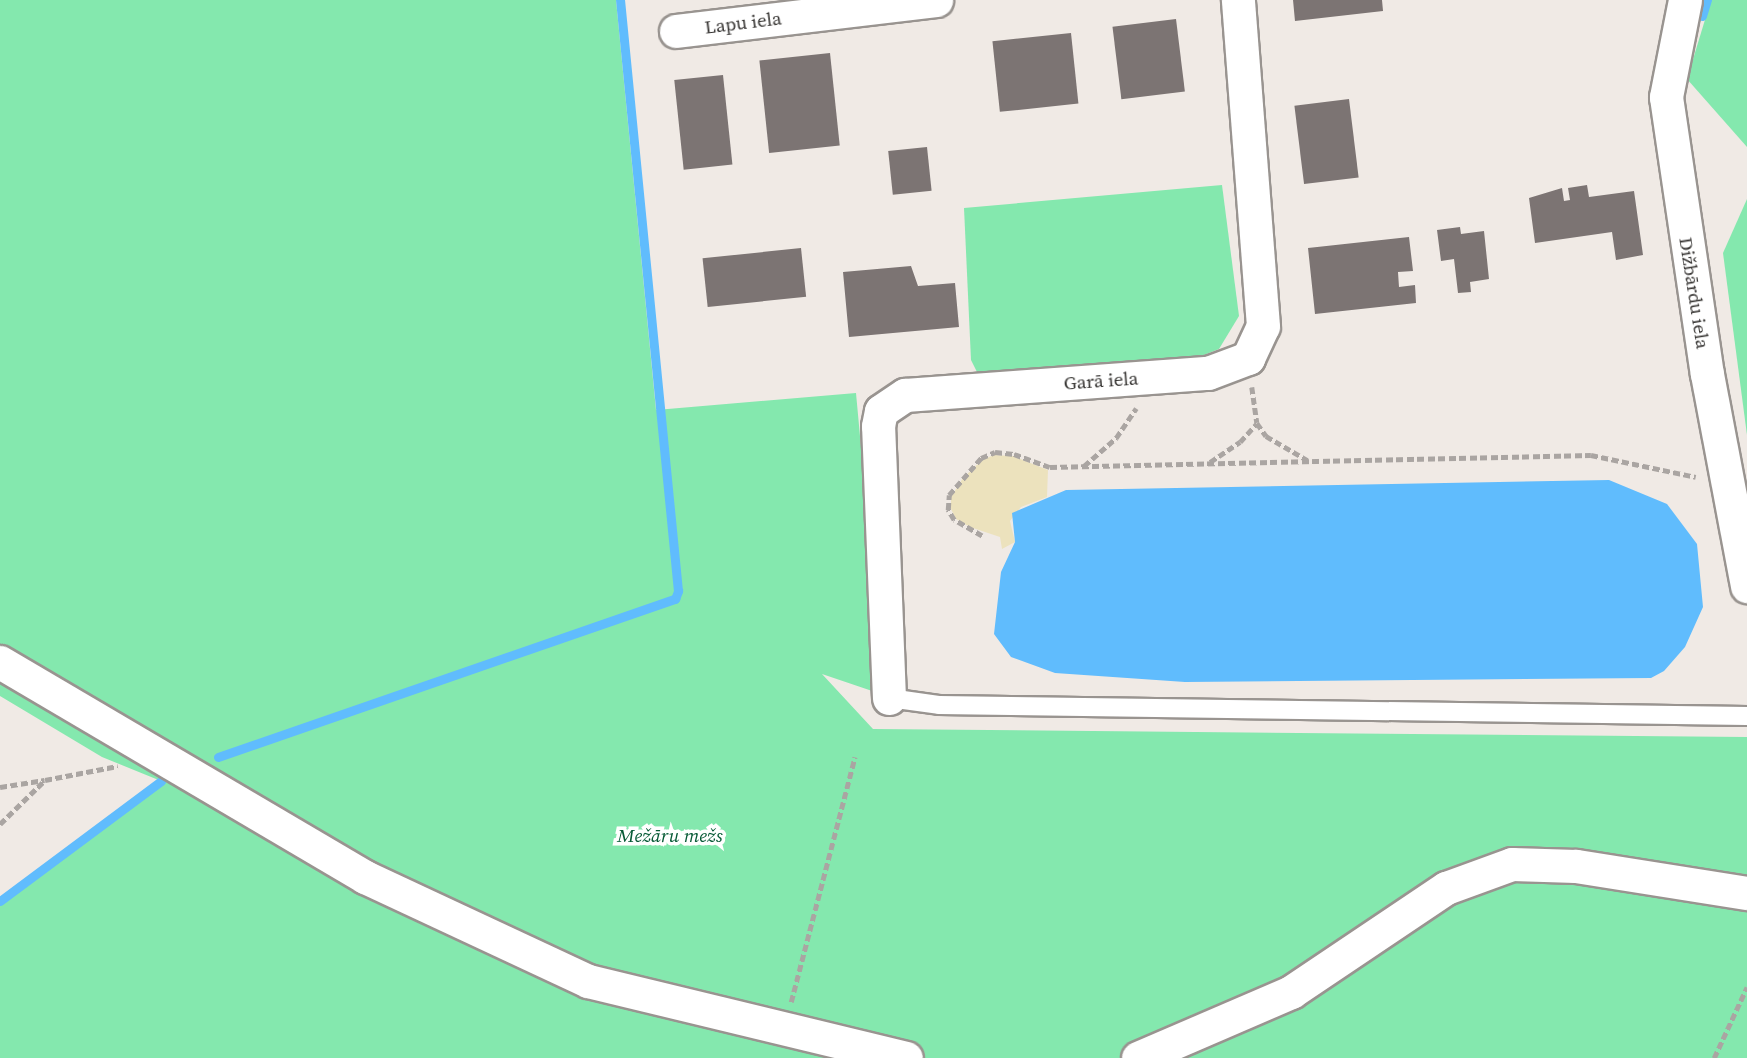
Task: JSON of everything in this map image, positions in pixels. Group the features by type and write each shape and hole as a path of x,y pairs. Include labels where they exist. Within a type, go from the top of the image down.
{"street":[{"name":"Lapu iela","path":"676,32 936,0"},
{"name":"Garā iela","path":"889,698 878,426 881,411 905,395 1208,373 1248,358 1263,326 1238,0"},
{"name":"Dižbārdu iela","path":"1685,0 1666,97 1727,484 1747,586"},
{"path":"0,662 160,759 365,877 588,981 785,1026 906,1058"},
{"path":"1138,1058 1291,992 1446,888 1513,864 1576,866 1747,893"}],"lane":[{"path":"889,698 939,705 1747,716"}],"path":[{"path":"1083,466 1116,438 1136,408 1136,379"},
{"path":"1208,464 1240,442 1257,423 1281,447 1310,461"},
{"path":"982,536 954,520 948,510 949,495 961,476 981,458 995,452 1014,454 1050,467 1591,455 1727,484"},
{"path":"785,1026 855,757"},
{"path":"0,787 160,759"},
{"path":"0,824 45,780"},
{"path":"1714,1058 1747,987"}],"green space":[{"name":"Mežāru mežs","path":"0,0 616,0 656,410 856,393 884,695 822,674 873,729 1747,737 1747,1058 0,1058 0,901 161,781 102,757 0,696"},
{"path":"1711,0 1747,0 1747,147 1687,79"},
{"path":"1222,185 1239,316 1219,349 1196,358 980,378 971,360 964,208"},
{"path":"1747,199 1747,435 1723,253"}],"sand":[{"path":"994,455 1013,456 1048,470 1047,497 1021,507 1010,521 1015,542 1002,549 1000,537 970,527 956,519 951,509 951,497 963,478 982,460"}],"water":[{"path":"1609,480 1667,504 1697,544 1703,607 1685,647 1664,671 1651,678 1185,682 1055,673 1011,657 994,634 1001,572 1015,542 1012,513 1066,490"}],"building":[{"path":"1293,0 1382,0 1383,11 1295,21"},
{"path":"1176,19 1185,91 1121,99 1112,27"},
{"path":"1071,33 1078,104 1000,112 992,41"},
{"path":"830,53 840,145 769,153 759,60"},
{"path":"723,75 732,165 684,170 674,80"},
{"path":"1349,99 1359,177 1304,184 1294,106"},
{"path":"927,147 932,191 893,195 888,151"},
{"path":"1587,185 1589,197 1634,191 1643,255 1616,260 1612,232 1535,243 1529,198 1562,188 1564,201 1570,200 1568,188"},
{"path":"1460,227 1461,234 1484,231 1489,279 1470,282 1471,292 1458,293 1454,259 1441,261 1437,230"},
{"path":"1409,237 1413,271 1398,272 1399,287 1415,285 1416,303 1315,314 1308,248"},
{"path":"801,248 806,297 708,307 703,258"},
{"path":"911,266 918,286 955,283 959,327 849,337 843,272"}],"waterway":[{"path":"218,757 675,599 678,591 620,0"},
{"path":"1702,16 1707,0"},
{"path":"0,901 161,781"}]}
